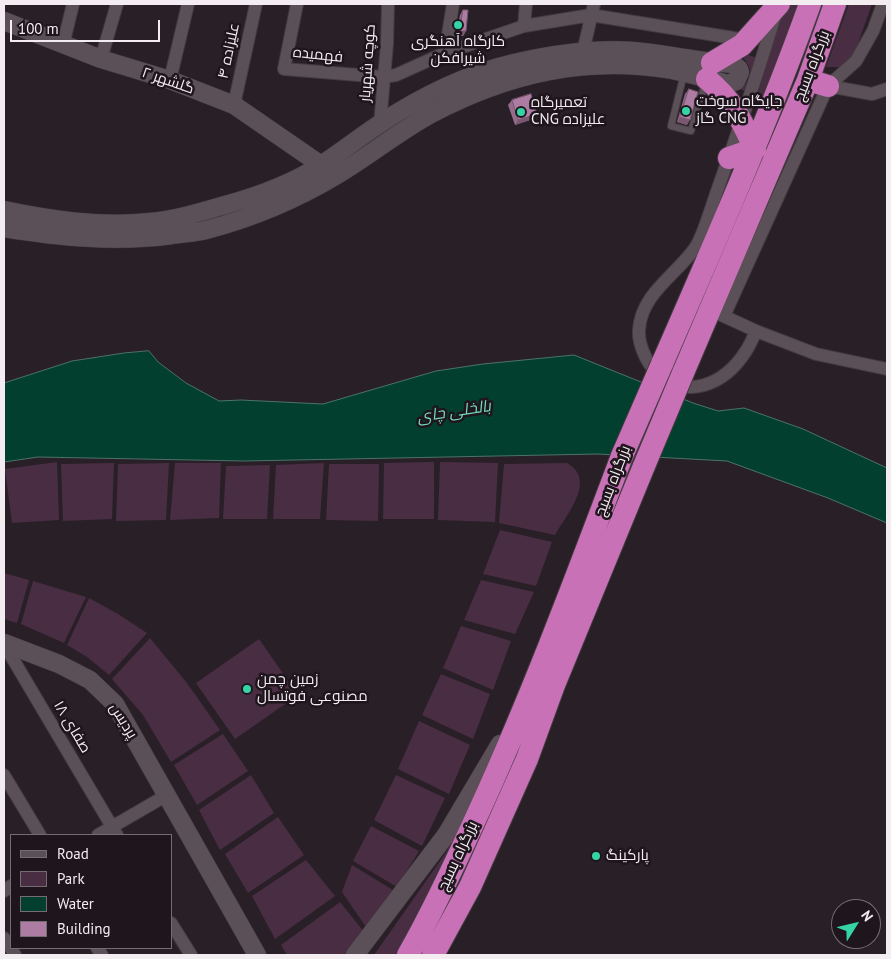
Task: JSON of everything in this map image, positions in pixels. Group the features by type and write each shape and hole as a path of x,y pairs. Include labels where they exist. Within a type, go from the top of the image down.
{"highway":[{"path":"729,158 755,149 732,103 710,71 742,45 778,4"},
{"name":"بزرگراه بسیج","path":"408,955 453,868 502,762 537,678 622,456 755,149 785,75 810,4"},
{"name":"بزرگراه بسیج","path":"433,955 470,887 528,759 554,685 683,372 717,313 818,83 835,4"}],"main road":[{"name":"گلشهر ۲","path":"4,21 101,59 170,80 234,105 321,165"},
{"path":"4,210 50,220 100,224 151,222 200,212 249,198 294,180 321,165 380,124 448,85 514,63 583,52 632,51 710,71"},
{"path":"4,228 48,235 102,240 151,238 205,230 252,215 300,195 337,175 430,115 482,89 550,70 589,65 632,66 684,73 710,71"},
{"path":"380,124 390,140"},
{"name":"پردیس","path":"4,644 59,664 90,680 115,704 257,955"},
{"path":"355,955 446,835 537,678"}],"street":[{"path":"64,45 73,4"},
{"path":"101,59 117,4"},
{"path":"170,80 188,4"},
{"name":"علیزاده ۴","path":"234,105 256,4"},
{"name":"فهمیده","path":"297,4 284,69 383,77"},
{"name":"کوچه شهریار","path":"380,124 387,44 388,4"},
{"path":"446,53 453,4"},
{"path":"524,26 526,4"},
{"path":"756,331 747,351 720,378 701,386 685,388 671,383 649,364 642,349 638,332 641,314 649,299 697,246 742,122 778,4"},
{"path":"818,83 856,61 873,31 883,4"},
{"path":"383,77 396,74 446,53 524,26 593,10 746,40"},
{"path":"583,52 593,10"},
{"path":"818,83 872,94 887,89"},
{"path":"717,313 756,331 816,354 887,369"},
{"name":"صفای ۱۸","path":"4,644 115,831"},
{"path":"4,775 39,834"},
{"path":"102,834 115,831 167,795"},
{"path":"172,925 191,955"}],"lane":[{"path":"684,73 671,126 691,131 710,71"}],"green space":[{"path":"789,4 801,4 763,109 757,97 779,22"},
{"path":"849,4 872,4 855,52 843,67 826,67"},
{"path":"738,52 758,58 747,92 740,89 749,79 750,70"},
{"path":"57,462 59,520 12,523 5,469"},
{"path":"434,462 434,519 383,519 384,463"},
{"path":"440,462 498,463 495,522 438,520"},
{"path":"114,463 112,519 63,521 61,464"},
{"path":"169,463 166,520 116,521 118,464"},
{"path":"175,463 221,463 219,518 170,520"},
{"path":"324,463 320,519 273,519 276,465"},
{"path":"567,463 576,470 580,488 577,498 555,535 499,523 504,464"},
{"path":"329,464 379,464 378,521 326,520"},
{"path":"270,465 267,519 223,519 226,466"},
{"path":"500,530 552,542 536,586 483,574"},
{"path":"4,573 29,580 17,623 4,619"},
{"path":"481,580 534,592 515,634 464,620"},
{"path":"33,581 86,597 64,643 21,624"},
{"path":"89,598 147,633 109,675 87,657 67,645"},
{"path":"461,626 511,641 493,690 443,668"},
{"path":"150,638 187,683 220,730 171,762 143,715 112,679"},
{"name":"زمین چمن مصنوعی فوتسال","path":"259,639 298,695 235,739 196,683"},
{"path":"441,674 490,694 473,739 422,715"},
{"path":"419,721 470,745 449,794 398,769"},
{"path":"223,734 248,771 197,805 174,765"},
{"path":"251,775 274,813 220,850 199,810"},
{"path":"396,775 445,798 422,846 374,820"},
{"path":"485,782 400,955 374,955 447,851"},
{"path":"278,817 304,855 248,893 225,854"},
{"path":"371,826 419,851 397,887 353,861"},
{"path":"306,860 335,896 275,939 252,896"},
{"path":"352,865 393,890 368,930 342,892"},
{"path":"340,902 365,933 349,955 287,955 281,945"}],"water":[{"name":"بالخلی چای","path":"149,351 158,362 186,383 219,401 241,400 323,404 436,371 483,364 574,355 693,403 718,411 744,408 803,429 887,468 887,523 828,498 727,461 598,454 244,461 38,457 4,462 4,383 72,361"}],"building":[{"path":"463,10 468,10 466,31 460,31"},
{"path":"689,89 698,92 690,120 680,117"},
{"name":"تعمیرگاه CNG علیزاده","path":"531,94 537,114 518,120 512,100"}],"place":[{"name":"کارگاه آهنگری شیرافکن","path":"458,25"},
{"name":"جایگاه سوخت گاز CNG","path":"686,111"},
{"name":"تعمیرگاه CNG علیزاده","path":"521,112"},
{"name":"زمین چمن مصنوعی فوتسال","path":"247,689"},
{"name":"پارکینگ","path":"596,856"}]}
